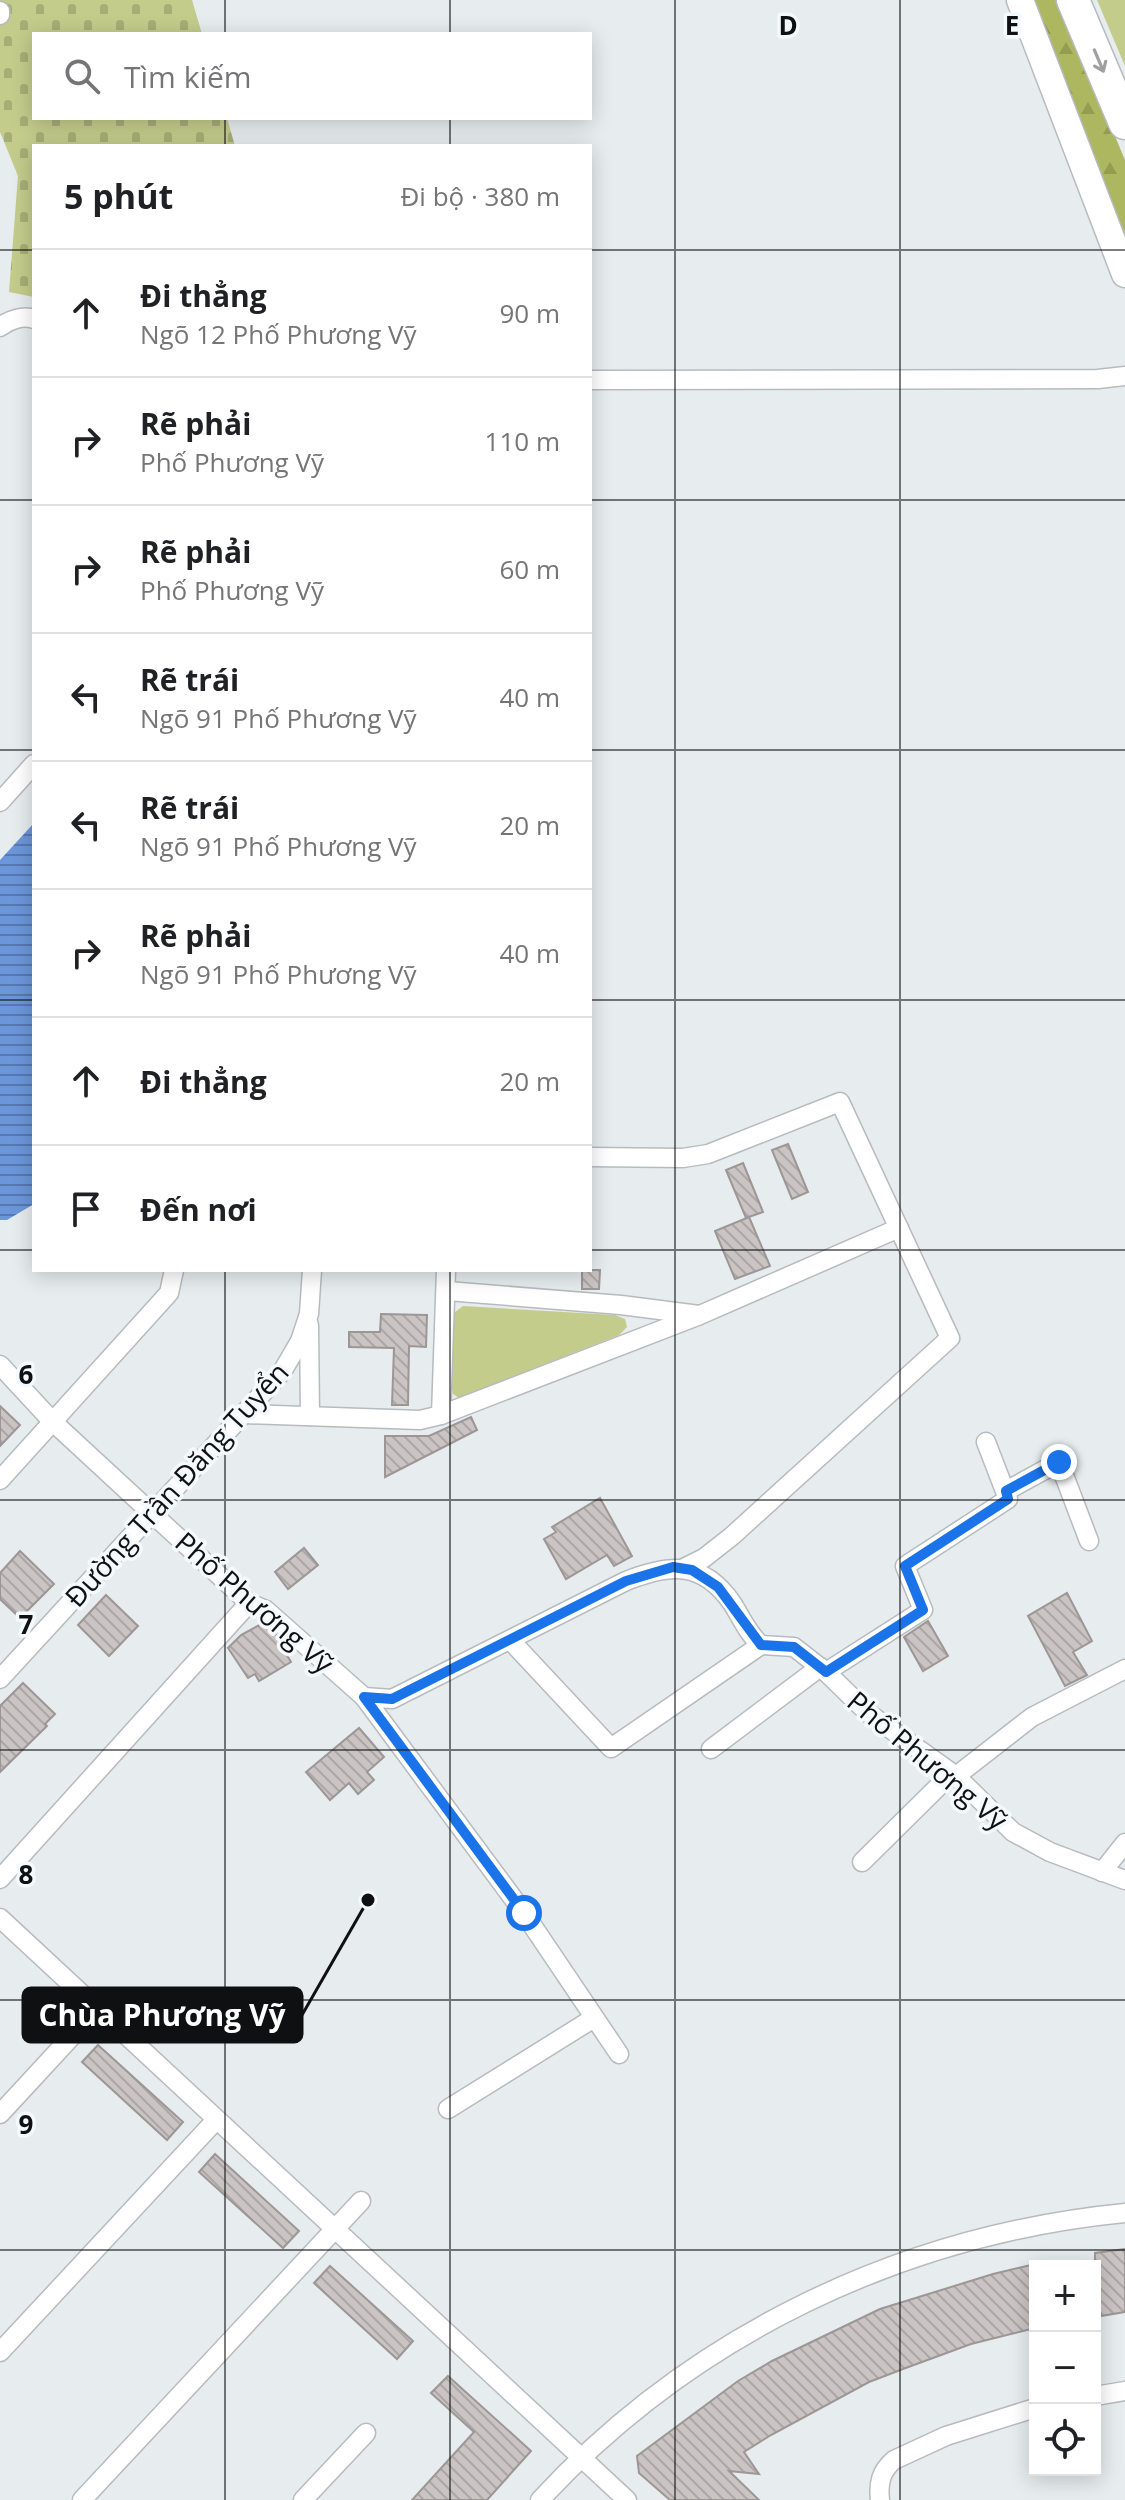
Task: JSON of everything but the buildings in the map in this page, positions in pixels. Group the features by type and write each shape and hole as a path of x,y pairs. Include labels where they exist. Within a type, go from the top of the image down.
{"highway":[{"path":"1073,0 1125,123"}],"main road":[{"path":"1020,0 1125,274"}],"street":[{"path":"0,327 28,316 32,318"},
{"path":"592,380 1098,379 1125,376"},
{"path":"0,802 32,766"},
{"path":"592,1157 683,1158 708,1154 840,1102 950,1338 732,1536 704,1558 684,1568"},
{"path":"244,1414 420,1420 441,1415 700,1315 899,1228"},
{"path":"0,1480 169,1293 174,1272"},
{"name":"Đường Trần Đăng Tuyển","path":"0,1679 282,1372 300,1341 309,1314 312,1272"},
{"path":"441,1415 446,1272"},
{"path":"447,1291 621,1305 700,1315"},
{"path":"309,1314 310,1416"},
{"name":"Phố Phương Vỹ","path":"0,1365 53,1422 249,1603 266,1610 364,1697 524,1913 619,2054"},
{"path":"711,1749 823,1670 923,1610 905,1566 1008,1499 986,1442"},
{"path":"1006,1491 1059,1462 1089,1541"},
{"path":"364,1697 392,1699 626,1581 673,1567 684,1568 718,1587 761,1645 611,1748 511,1641"},
{"path":"0,1879 249,1603"},
{"name":"Phố Phương Vỹ","path":"761,1645 794,1647 868,1713 954,1775 1013,1832 1050,1852 1125,1880"},
{"path":"862,1862 954,1775 1032,1717 1125,1669"},
{"path":"1102,1872 1125,1843"},
{"path":"0,1918 627,2500"},
{"path":"0,2114 97,2009"},
{"path":"448,2109 594,2018"},
{"path":"0,2352 216,2120"},
{"path":"82,2500 361,2201"},
{"path":"540,2500 580,2456 618,2423 678,2377 781,2313 930,2253 1042,2225 1125,2213"},
{"path":"1101,2395 1125,2391"},
{"path":"880,2500 880,2481 894,2460 946,2436 1029,2410"},
{"path":"303,2500 366,2433"}],"green space":[{"path":"0,0 192,0 201,32 32,32 32,120 228,120 234,144 32,144 32,297 9,292 18,176 0,132"},
{"path":"1033,0 1058,0 1125,160 1125,242"},
{"path":"1097,0 1125,0 1125,66"},
{"path":"463,1306 615,1315 625,1319 627,1327 619,1335 459,1398 453,1394 451,1384 451,1315"}],"water":[{"path":"32,825 32,1205 7,1220 0,1220 0,860"}],"place":[{"name":"Chùa Phương Vỹ","path":"368,1900"}],"route":[{"path":"524,1913 364,1697 392,1699 626,1581 673,1567 692,1570 718,1587 761,1645 794,1647 826,1672 923,1610 905,1566 1008,1499 1006,1491 1059,1462"}]}
